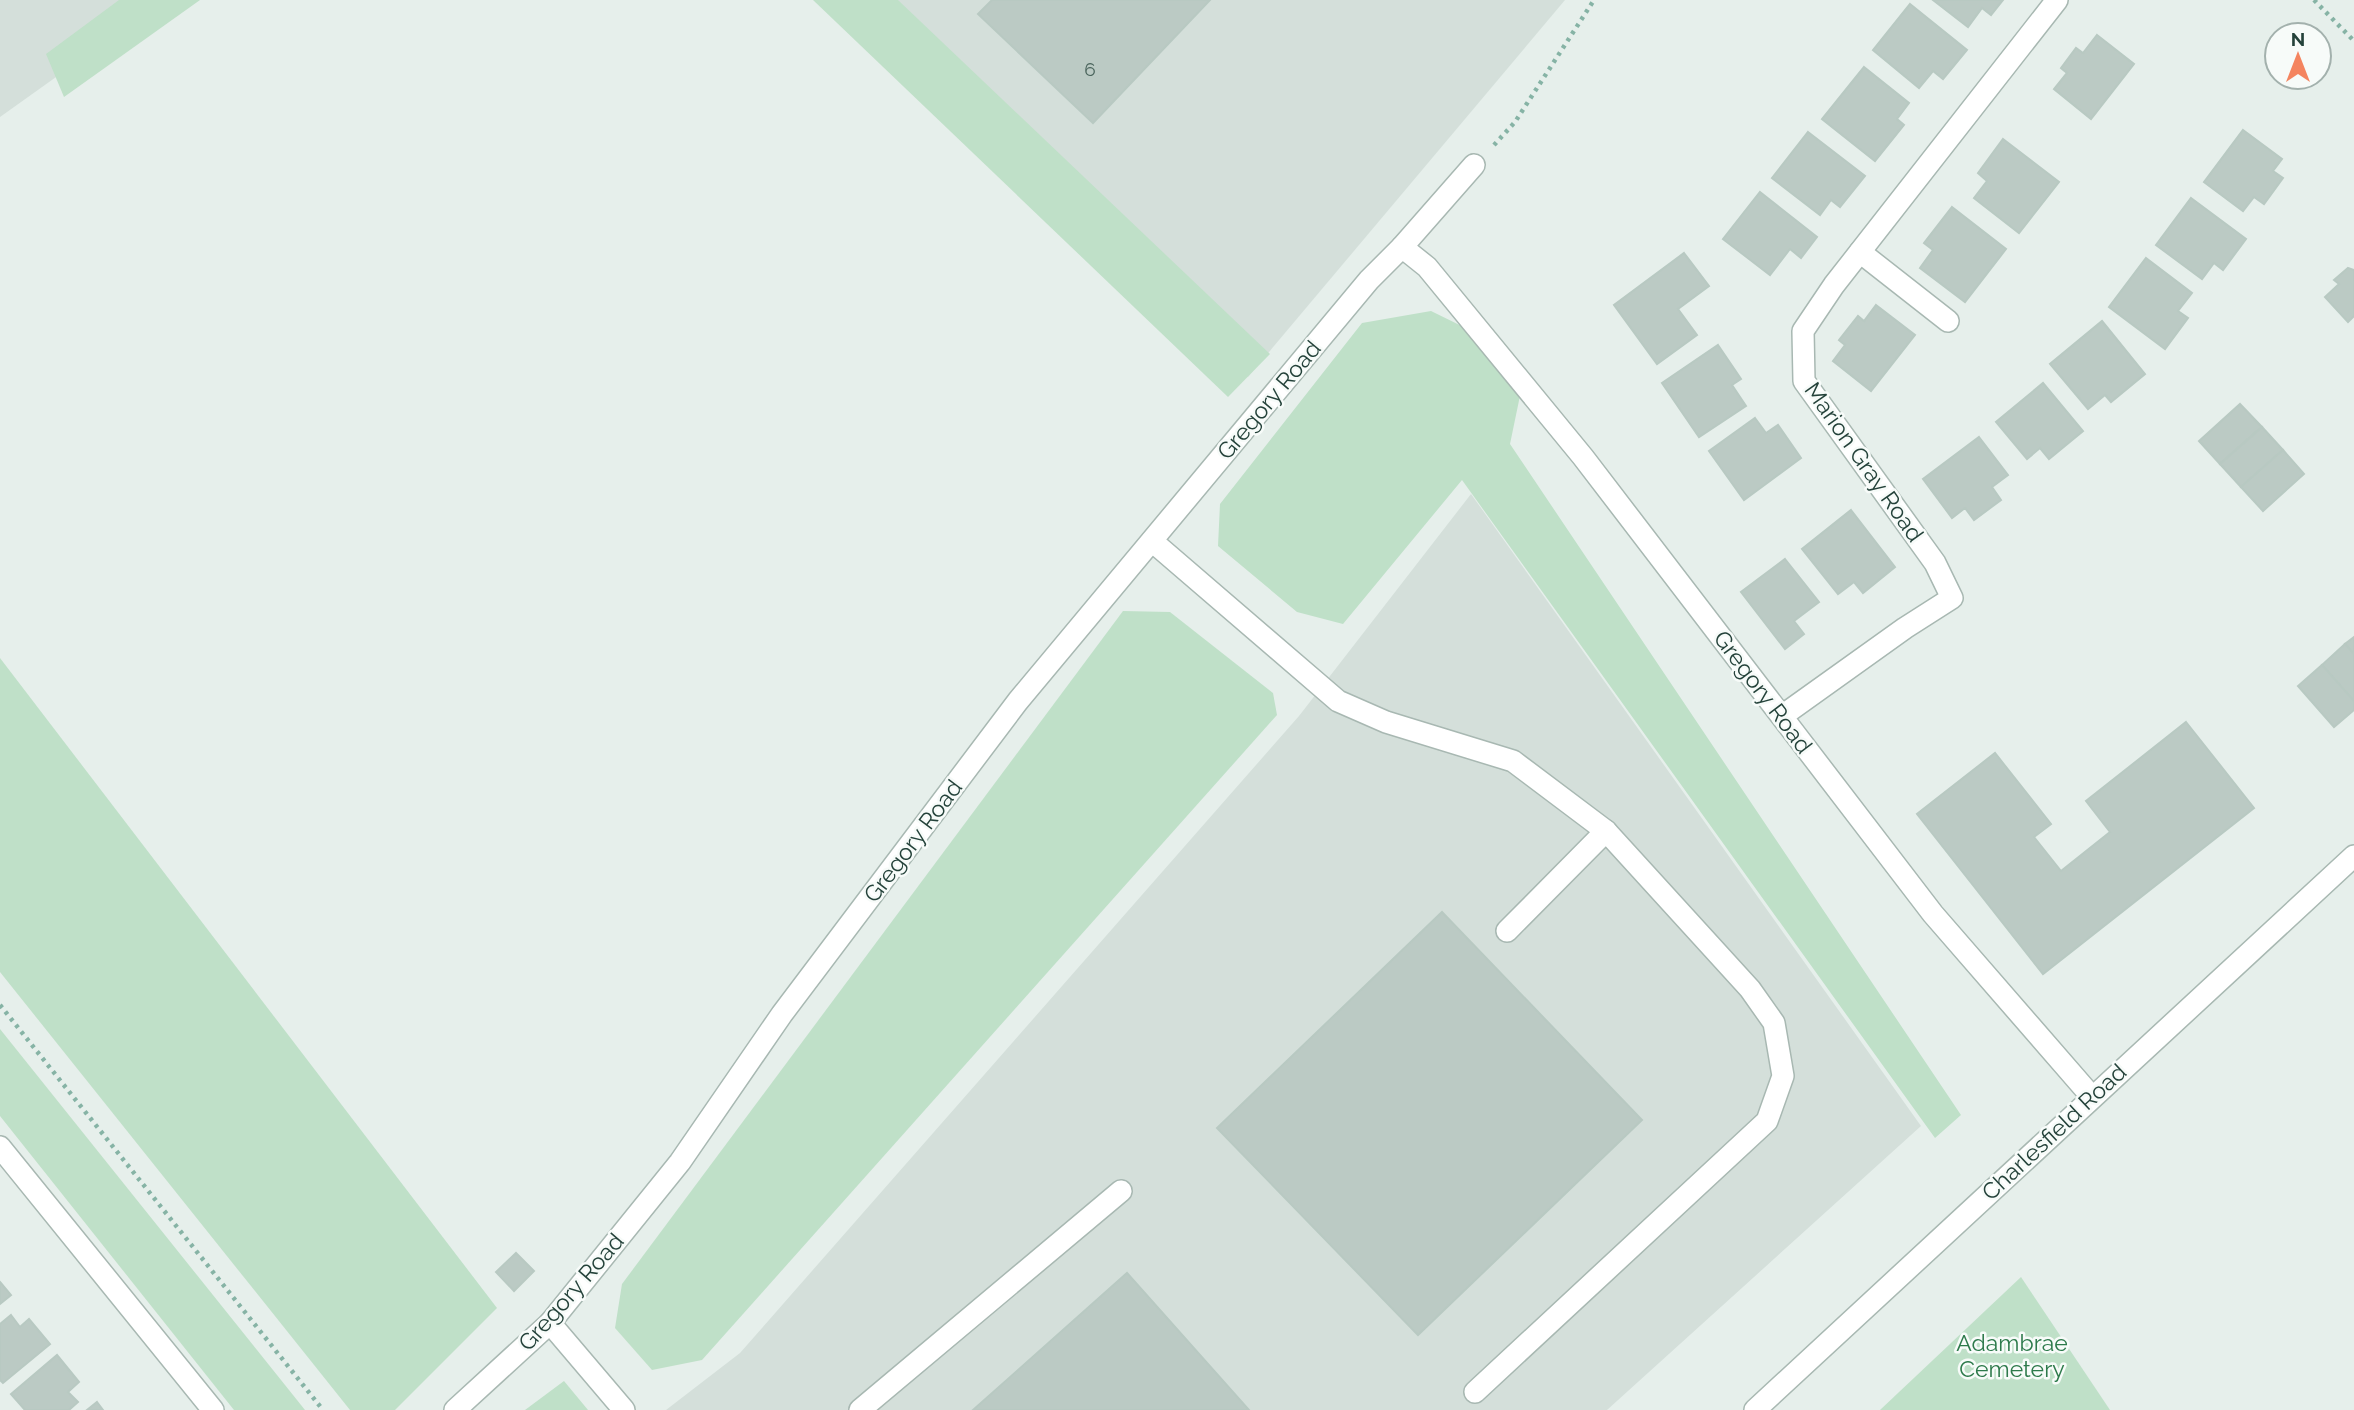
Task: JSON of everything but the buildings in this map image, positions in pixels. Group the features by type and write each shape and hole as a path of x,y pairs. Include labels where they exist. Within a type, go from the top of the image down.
{"street":[{"name":"Marion Gray Road","path":"1782,716 1905,628 1952,598 1935,563 1804,381 1803,331 1834,285 2057,0"},
{"path":"1402,247 1474,165"},
{"name":"Gregory Road","path":"455,1410 550,1323 680,1162 782,1014 1018,701 1369,280 1402,247 1427,267 1574,446 1933,915 2092,1097"},
{"path":"1860,252 1948,321"},
{"path":"1152,541 1338,701 1386,722 1514,761 1606,831 1750,989 1774,1023 1783,1076 1767,1121 1475,1392"},
{"path":"1507,931 1606,831"},
{"name":"Charlesfield Road","path":"1755,1410 2354,856"},
{"path":"0,1147 213,1410"},
{"path":"860,1410 1121,1191"},
{"path":"550,1323 624,1410"}],"path":[{"path":"1583,0 1590,6"},
{"path":"1474,165 1515,122 1594,0"},
{"path":"2314,0 2354,41"},
{"path":"0,1005 323,1410"}],"shaded area":[{"path":"0,0 164,0 0,117"},
{"path":"856,0 1565,0 1248,377"},
{"path":"1471,494 1921,1126 1607,1410 666,1410 740,1353 1299,716"}],"green space":[{"path":"119,0 200,0 64,97 46,54"},
{"path":"813,0 898,0 1270,354 1228,397"},
{"path":"1431,311 1484,337 1522,386 1510,444 1961,1115 1935,1138 1462,480 1343,624 1297,612 1218,546 1220,504 1362,323"},
{"path":"1123,611 1170,612 1273,693 1277,715 702,1360 652,1370 615,1328 622,1284"},
{"path":"0,658 497,1308 395,1410 350,1410 0,972"},
{"path":"0,1029 305,1410 234,1410 0,1116"},
{"name":"Adambrae Cemetery","path":"2021,1277 2110,1410 1880,1410"},
{"path":"564,1381 588,1410 525,1410"}]}
